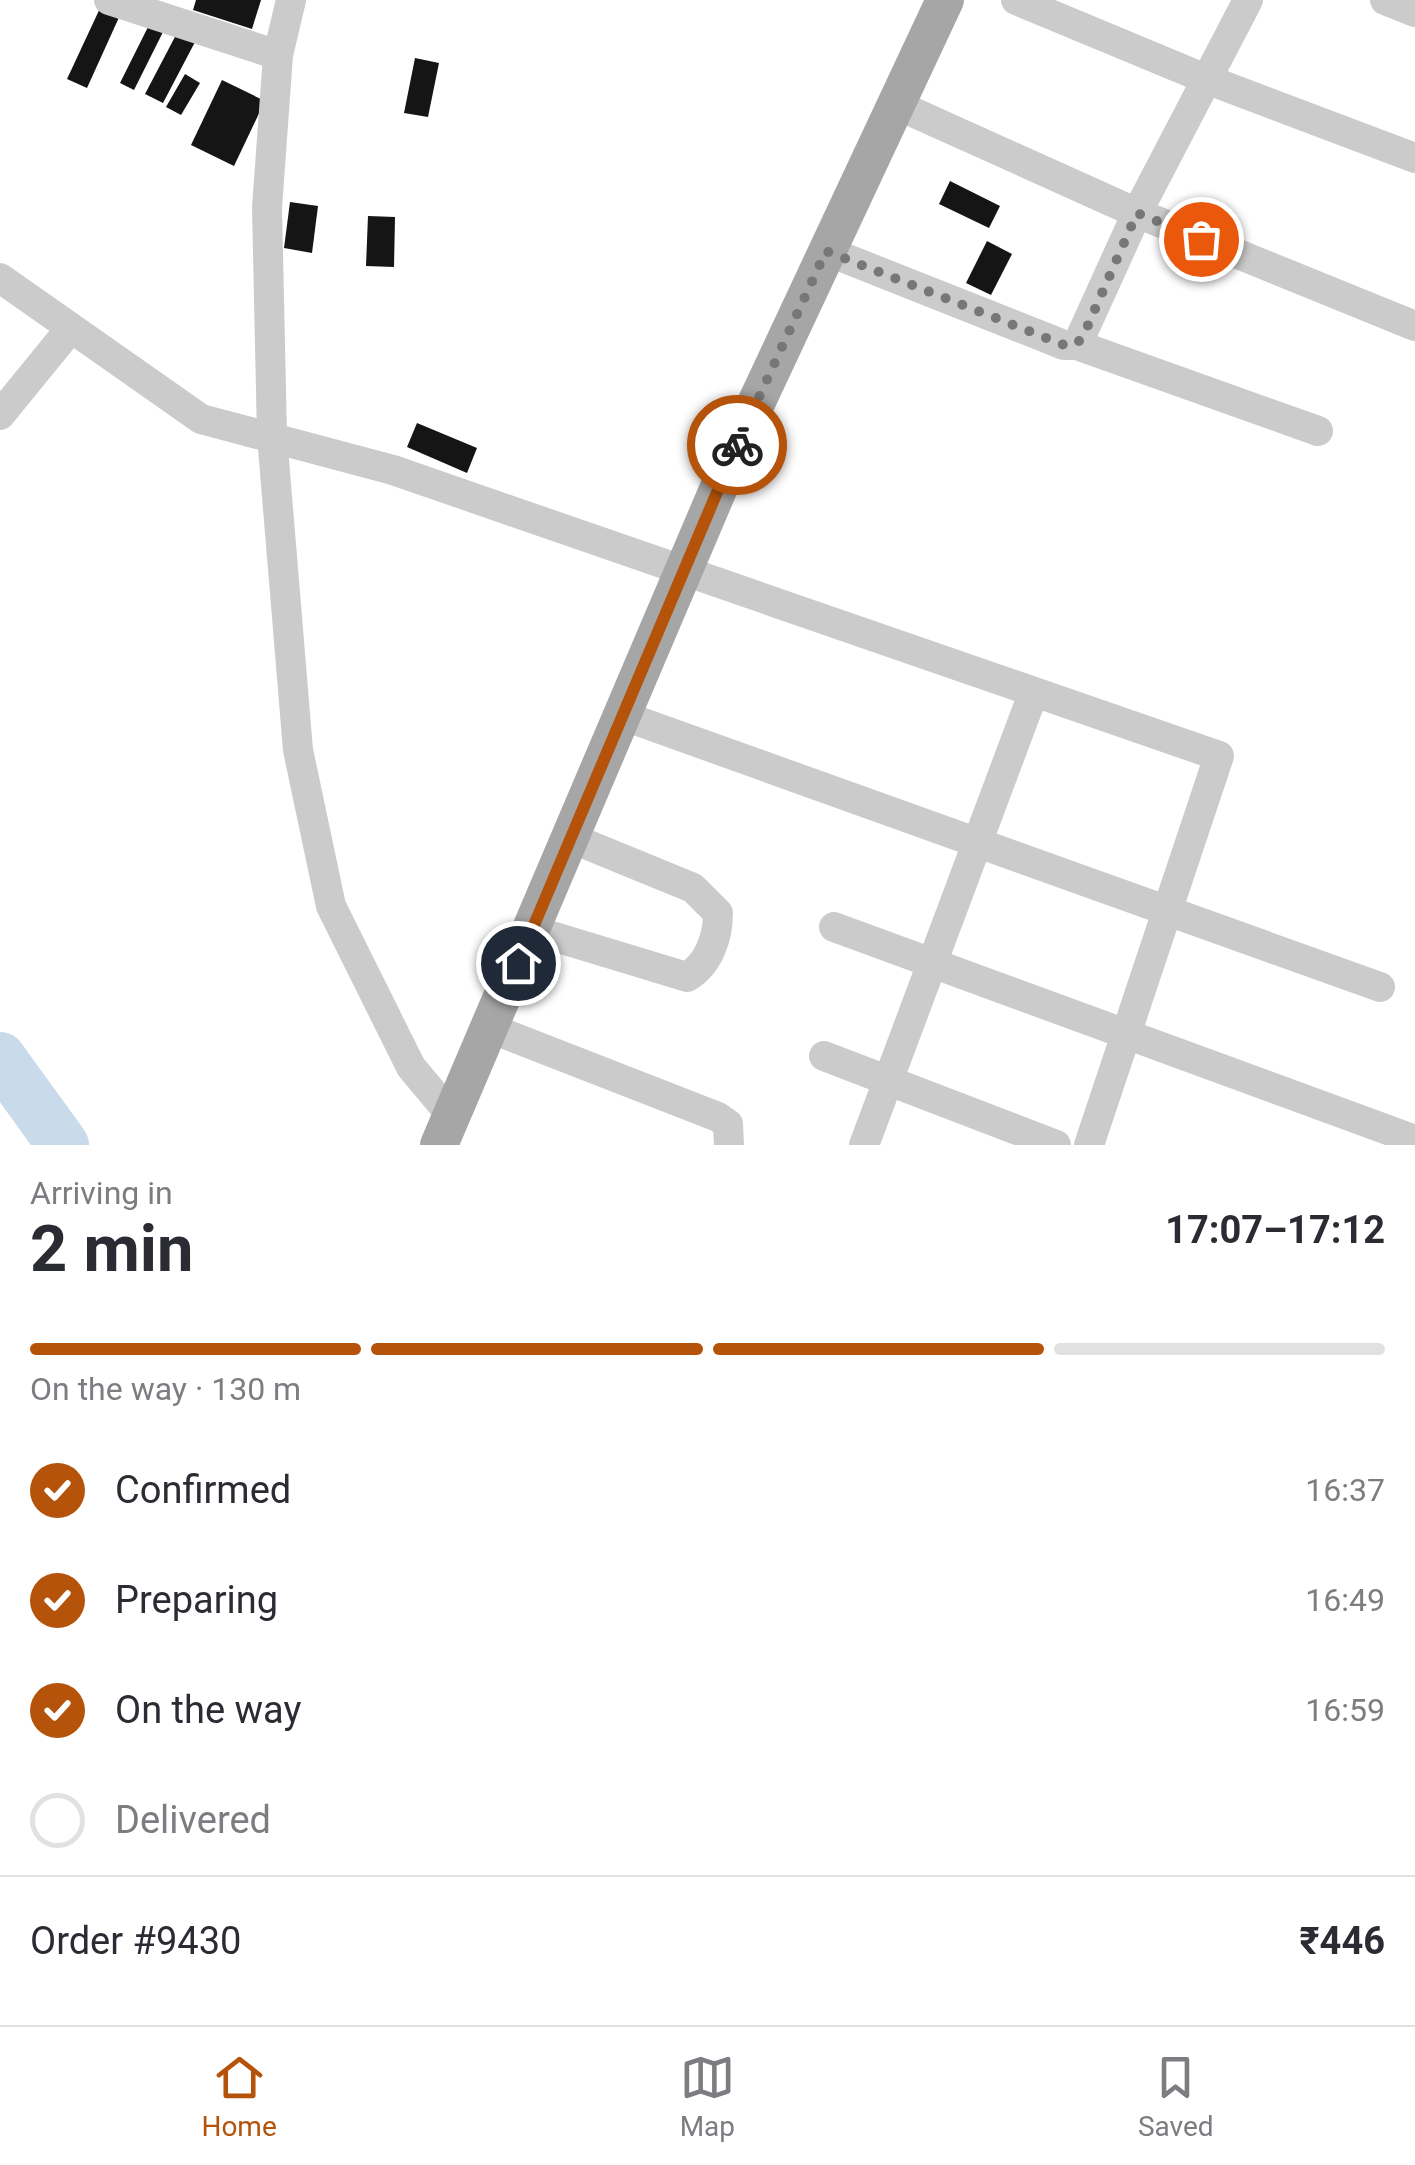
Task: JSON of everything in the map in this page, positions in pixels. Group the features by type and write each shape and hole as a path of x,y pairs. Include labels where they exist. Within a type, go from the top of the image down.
{"main road":[{"path":"446,1130 684,570 826,251 945,0"}],"street":[{"path":"291,0 278,55 267,208 272,436 298,750 331,906 446,1130"},
{"path":"1016,0 1206,80 1415,158"},
{"path":"1077,344 1137,213 1248,0"},
{"path":"1385,0 1415,12"},
{"path":"129,3 278,55"},
{"path":"895,104 1137,213 1415,326"},
{"path":"826,251 1064,345 1077,344 1318,431"},
{"path":"0,278 201,419 392,470 1219,756 1089,1145"},
{"path":"0,415 71,328"},
{"path":"864,1145 934,966 1032,694"},
{"path":"624,716 1380,986"},
{"path":"532,930 687,976 699,970 718,934 718,913 693,888 571,838"},
{"path":"834,927 1415,1140"},
{"path":"490,1028 718,1117 728,1124 728,1145"},
{"path":"824,1056 1056,1145"}],"building":[{"path":"196,0 261,0 252,29 193,10"},
{"path":"102,4 121,13 87,88 67,79"},
{"path":"151,21 165,28 134,90 120,83"},
{"path":"177,33 195,42 163,103 145,94"},
{"path":"415,58 439,63 428,117 404,113"},
{"path":"185,74 200,83 181,115 166,107"},
{"path":"222,80 265,101 234,166 191,145"},
{"path":"950,181 1000,206 989,228 939,204"},
{"path":"290,202 318,206 312,253 284,248"},
{"path":"368,216 395,217 394,267 366,266"},
{"path":"987,241 1012,254 991,295 966,283"},
{"path":"417,423 477,448 467,473 407,447"}],"waterway":[{"path":"0,1058 63,1145"}],"way so far":[{"path":"737,445 826,251 1064,345 1077,344 1085,332 1137,213 1201,239"}],"route":[{"path":"518,963 737,445"}]}
